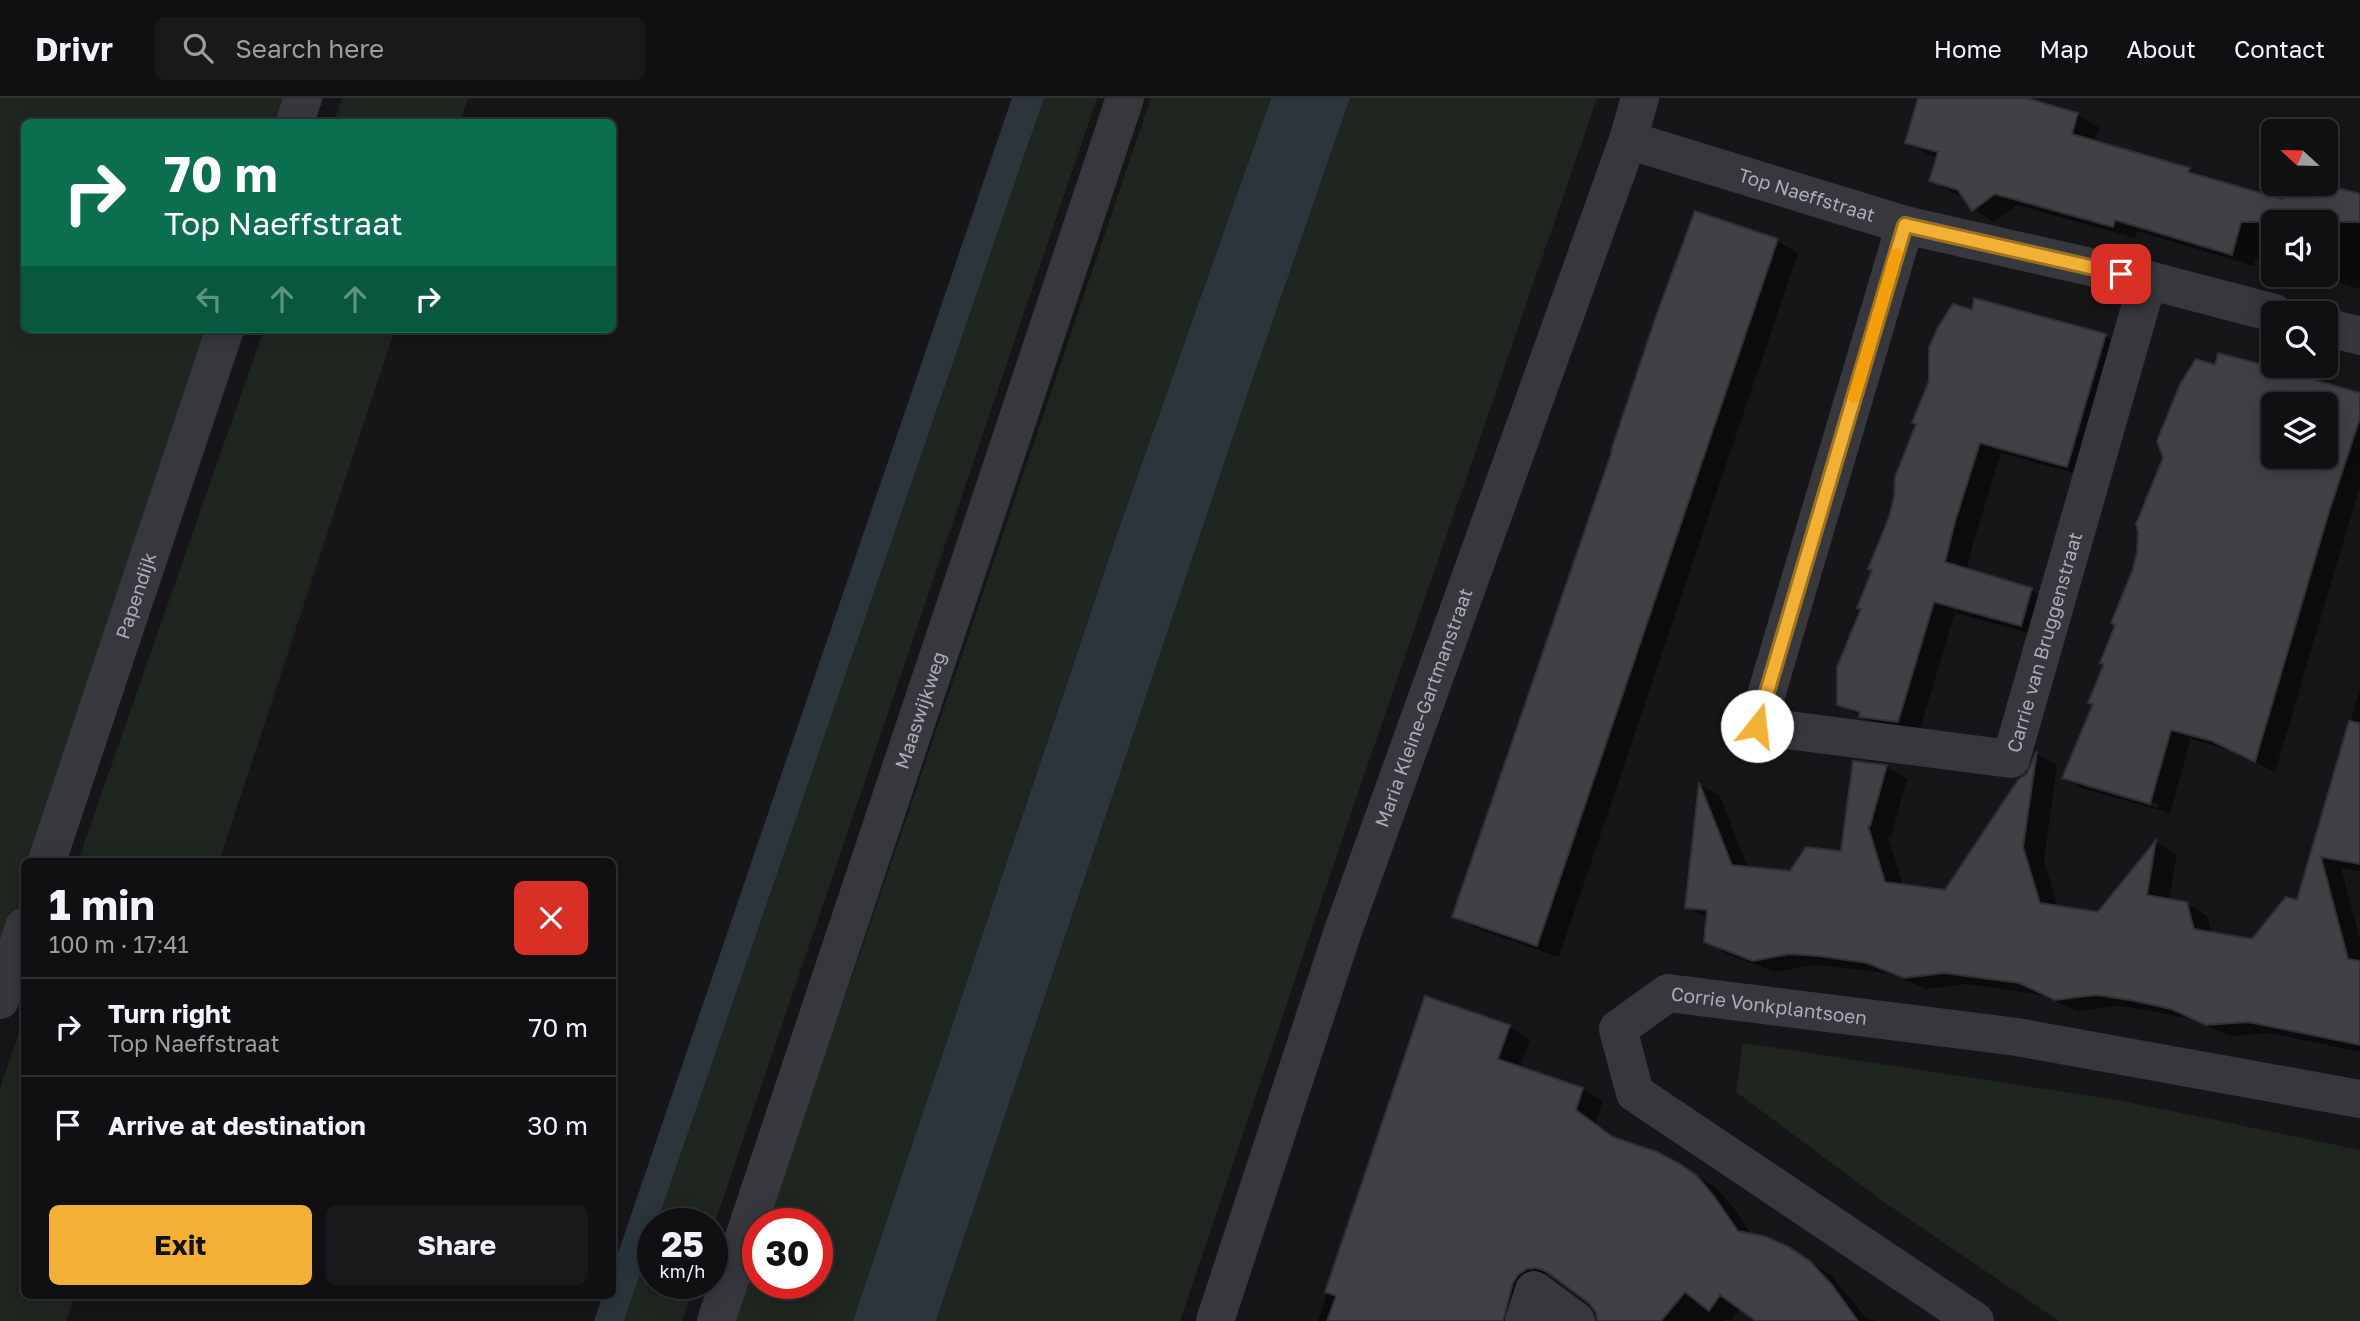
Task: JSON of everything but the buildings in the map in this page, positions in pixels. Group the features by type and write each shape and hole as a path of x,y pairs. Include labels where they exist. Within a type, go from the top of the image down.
{"street":[{"path":"296,119 303,98"},
{"name":"Maaswijkweg","path":"716,1321 1125,98"},
{"name":"Maria Kleine-Gartmanstraat","path":"1215,1321 1343,931 1628,140 1640,98"},
{"name":"Top Naeffstraat","path":"1628,140 1905,225 2261,310"},
{"name":"Carrie van Bruggenstraat","path":"1905,225 1757,726 2011,759 2148,281"},
{"path":"2338,330 2360,336"},
{"name":"Papendijk","path":"48,858 224,333"},
{"path":"0,1000 21,936"},
{"name":"Corrie Vonkplantsoen","path":"1975,1321 1635,1093 1618,1029 1668,993 2017,1037 2360,1098"},
{"path":"1529,1306 1576,1321"}],"shaded area":[{"path":"0,98 292,98 284,119 21,119 21,333 213,333 37,858 21,858 21,903 0,967"},
{"path":"342,98 468,98 461,119 335,119"},
{"path":"1012,98 1044,98 662,1208 637,1208 637,1283 624,1321 594,1321 602,1299 616,1299 616,1259"},
{"path":"1044,98 1097,98 720,1208 662,1208"},
{"path":"1151,98 1271,98 1117,534 853,1321 733,1321 742,1295 742,1299 833,1299 833,1208 772,1208"},
{"path":"1271,98 1350,98 1244,404 936,1321 853,1321 1117,534"},
{"path":"1350,98 1597,98 1180,1321 936,1321 1244,404"},
{"path":"263,333 394,333 220,858 79,858"},
{"path":"21,1026 21,1299 74,1299 66,1321 0,1321 0,1089"},
{"path":"1743,1043 2118,1100 2360,1150 2360,1321 2059,1321 1878,1198 1736,1092"},
{"path":"637,1283 637,1299 690,1299 682,1321 624,1321"}],"slow traffic":[{"path":"1854,397 1896,254"}],"route":[{"path":"1757,726 1905,225 2121,274"}]}
